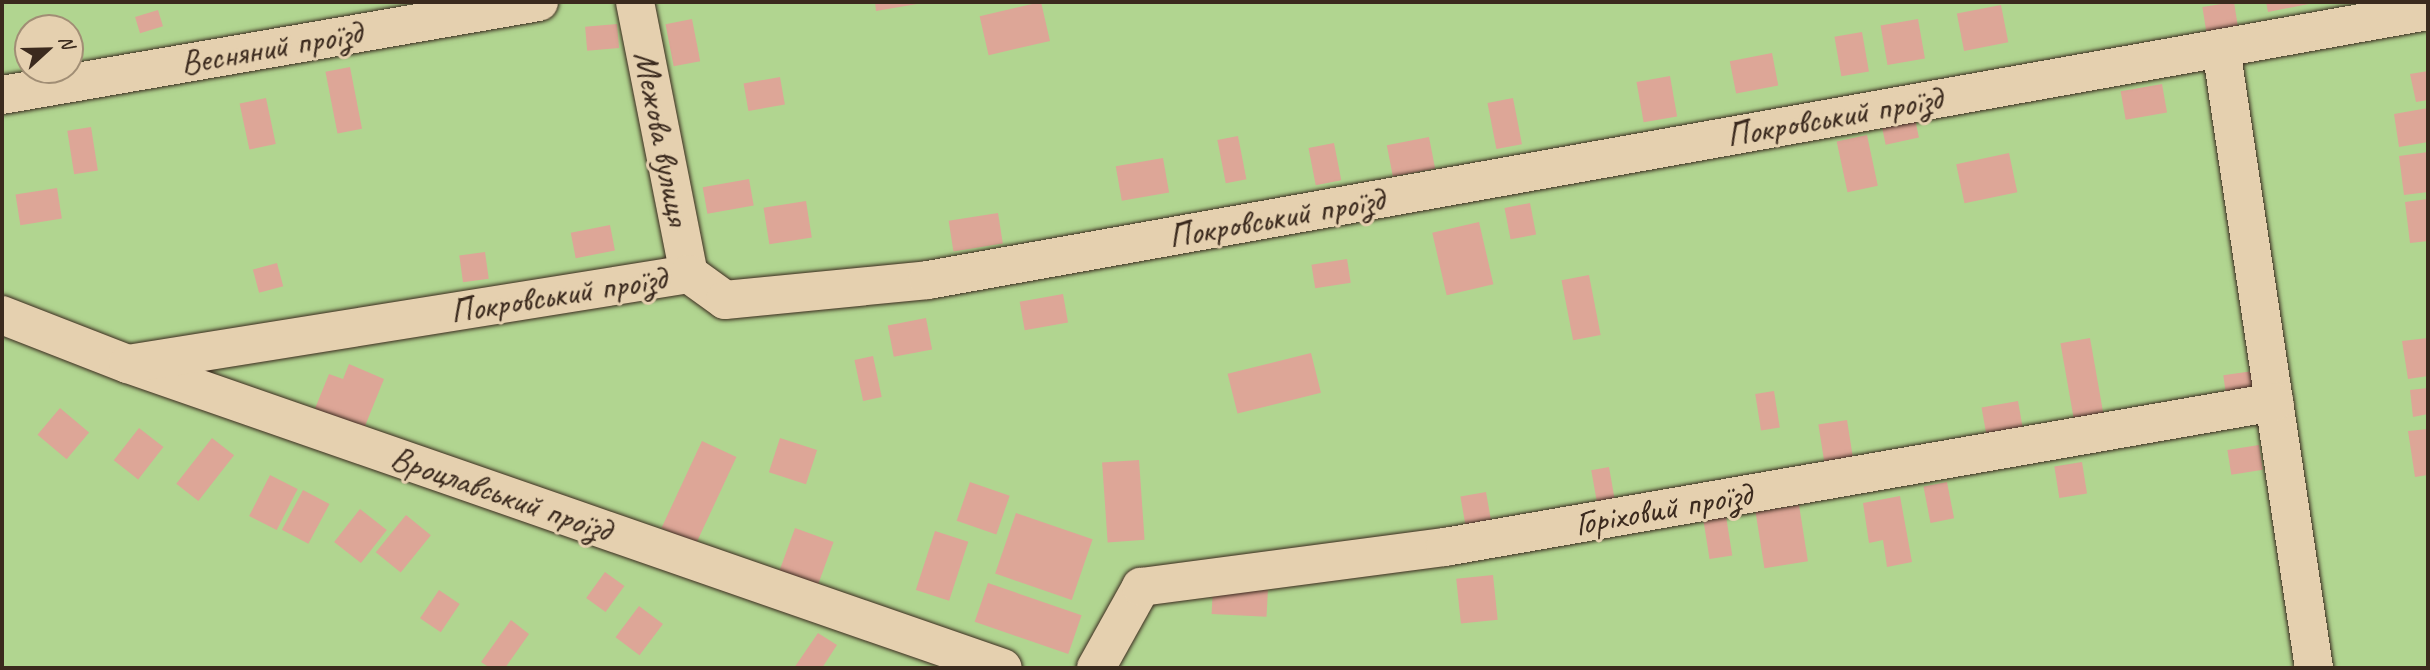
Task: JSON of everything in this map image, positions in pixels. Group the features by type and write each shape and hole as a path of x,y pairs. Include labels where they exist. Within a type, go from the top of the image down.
{"street":[{"name":"Весняний проїзд","path":"2,94 539,2"},
{"name":"Межова вулиця","path":"635,2 689,274"},
{"name":"Покровський проїзд","path":"128,364 689,274 725,300 928,280 2428,11"},
{"path":"2221,48 2314,668"},
{"name":"Вроцлавський проїзд","path":"2,315 128,364 1003,668"},
{"name":"Горіховий проїзд","path":"1096,668 1141,587 1445,547 2274,402"}],"green space":[{"path":"2,2 2428,2 2428,668 2,668"}],"building":[{"path":"875,2 923,2 923,3 876,11"},
{"path":"1041,2 1050,41 989,55 980,16"},
{"path":"2234,2 2239,33 2207,38 2202,7"},
{"path":"2266,2 2314,2 2314,3 2268,12"},
{"path":"2001,5 2008,42 1964,51 1957,14"},
{"path":"158,10 163,26 140,33 135,17"},
{"path":"692,19 700,61 674,66 665,24"},
{"path":"1918,19 1925,58 1888,65 1881,26"},
{"path":"617,24 619,48 587,51 585,27"},
{"path":"1862,32 1869,71 1841,76 1834,37"},
{"path":"1772,53 1778,85 1736,94 1730,61"},
{"path":"350,67 362,129 337,134 325,72"},
{"path":"2428,71 2428,100 2416,102 2410,74"},
{"path":"1670,76 1677,116 1644,122 1637,82"},
{"path":"780,77 785,105 748,111 744,83"},
{"path":"2162,84 2167,113 2126,120 2121,91"},
{"path":"266,98 276,144 249,150 240,104"},
{"path":"1513,98 1522,144 1496,149 1487,103"},
{"path":"2428,108 2428,142 2399,147 2394,114"},
{"path":"1915,119 1919,138 1886,145 1882,126"},
{"path":"91,127 98,170 74,174 67,131"},
{"path":"1867,135 1878,186 1847,192 1837,141"},
{"path":"1238,136 1246,179 1226,183 1217,140"},
{"path":"1429,137 1435,168 1393,177 1387,145"},
{"path":"1334,143 1341,180 1316,185 1308,148"},
{"path":"2428,152 2428,192 2404,195 2399,156"},
{"path":"2009,153 2017,192 1964,203 1956,164"},
{"path":"1163,158 1169,192 1122,201 1116,166"},
{"path":"749,179 754,206 707,214 703,187"},
{"path":"57,188 62,219 20,225 16,195"},
{"path":"2428,199 2428,241 2410,243 2405,202"},
{"path":"806,201 812,238 769,244 764,208"},
{"path":"1530,203 1536,234 1511,239 1504,208"},
{"path":"998,213 1003,244 953,251 949,221"},
{"path":"1479,222 1493,284 1447,295 1432,233"},
{"path":"610,225 615,251 576,258 571,233"},
{"path":"485,252 489,279 463,282 459,256"},
{"path":"1347,259 1351,283 1315,288 1311,265"},
{"path":"277,263 283,286 259,293 253,269"},
{"path":"1589,275 1601,335 1573,340 1562,280"},
{"path":"1063,294 1068,323 1025,330 1020,302"},
{"path":"926,318 932,349 894,357 888,325"},
{"path":"2090,338 2104,420 2075,425 2060,343"},
{"path":"2428,338 2428,376 2408,379 2402,341"},
{"path":"1311,353 1321,393 1237,414 1228,374"},
{"path":"873,356 882,397 863,401 854,360"},
{"path":"349,364 384,379 363,431 314,411 329,374 343,379"},
{"path":"2253,371 2257,400 2227,404 2223,375"},
{"path":"2428,388 2428,414 2413,417 2410,390"},
{"path":"1774,391 1780,428 1761,431 1755,394"},
{"path":"2018,401 2025,440 1989,447 1982,407"},
{"path":"60,408 89,432 67,459 38,435"},
{"path":"1847,420 1854,462 1825,467 1818,425"},
{"path":"139,428 163,447 138,479 114,460"},
{"path":"2428,429 2428,475 2415,477 2408,431"},
{"path":"212,438 234,455 198,501 176,484"},
{"path":"780,438 817,450 806,484 769,472"},
{"path":"702,441 736,457 696,544 661,528"},
{"path":"2259,445 2263,470 2231,475 2227,450"},
{"path":"1139,460 1145,540 1108,542 1102,463"},
{"path":"2082,462 2087,494 2059,498 2054,466"},
{"path":"1609,467 1615,501 1597,505 1591,470"},
{"path":"270,475 298,489 277,530 249,516"},
{"path":"970,482 1010,496 996,534 957,521"},
{"path":"1947,482 1954,518 1931,523 1923,487"},
{"path":"303,490 329,504 308,544 282,530"},
{"path":"1486,492 1492,526 1466,531 1460,497"},
{"path":"1900,496 1912,562 1887,567 1883,540 1869,543 1863,503"},
{"path":"1799,505 1808,561 1764,568 1756,512"},
{"path":"360,509 387,530 361,563 334,542"},
{"path":"1016,513 1093,539 1072,600 995,574"},
{"path":"406,515 431,535 401,572 376,552"},
{"path":"1726,516 1732,556 1710,559 1703,520"},
{"path":"795,528 834,542 816,589 778,575"},
{"path":"935,531 968,542 949,601 916,590"},
{"path":"605,572 624,586 606,612 586,598"},
{"path":"1493,575 1498,620 1461,624 1456,579"},
{"path":"988,583 1082,615 1068,654 975,622"},
{"path":"1213,587 1268,590 1267,617 1212,614"},
{"path":"439,590 460,604 441,632 420,618"},
{"path":"639,606 663,624 639,655 616,637"},
{"path":"511,620 529,634 505,668 490,668 481,662"},
{"path":"818,633 837,645 822,668 794,668"}]}
